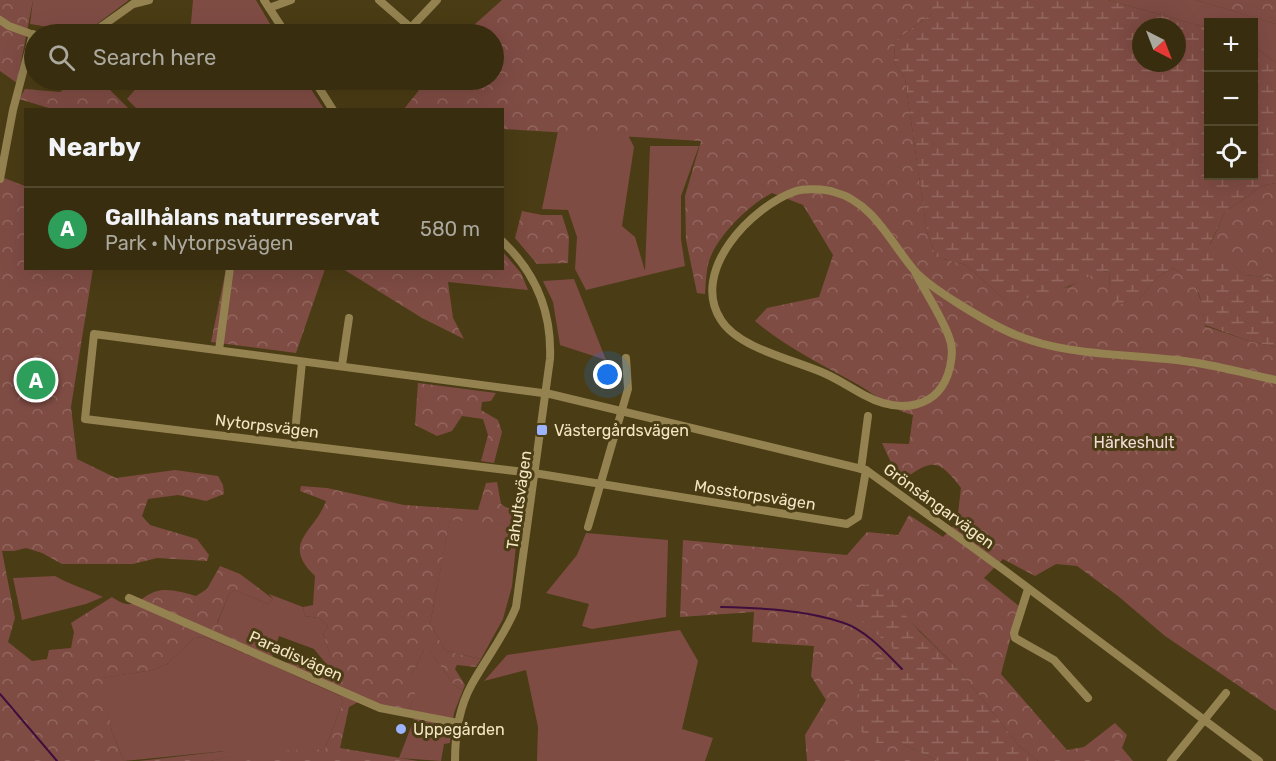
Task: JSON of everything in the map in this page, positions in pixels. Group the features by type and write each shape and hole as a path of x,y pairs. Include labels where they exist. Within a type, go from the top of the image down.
{"street":[{"path":"105,24 133,4 149,0"},
{"path":"264,0 279,24"},
{"path":"269,8 291,0"},
{"path":"379,0 407,24"},
{"path":"414,24 437,0"},
{"path":"0,20 24,31"},
{"path":"0,179 13,110 24,70"},
{"path":"320,90 332,108"},
{"path":"915,272 950,339 952,357 946,384 936,395 926,401 903,405 880,403 828,375 741,338 720,319 712,290 712,277 716,263 760,211 796,191 832,191 856,202 886,230 915,272 963,306 1020,336 1073,351 1191,362 1276,380"},
{"name":"Tahultsvägen","path":"455,761 458,723 471,684 504,636 516,607 533,473 546,394 550,344 544,303 529,273 504,243"},
{"path":"230,270 219,350 546,394"},
{"path":"342,365 349,318"},
{"name":"Nytorpsvägen","path":"219,350 94,334 85,419 294,442 533,473"},
{"path":"588,527 628,389 626,358"},
{"path":"294,442 302,362"},
{"name":"Grönsångarvägen","path":"546,394 621,409 863,470 1028,589 1259,761"},
{"name":"Mosstorpsvägen","path":"533,473 847,524 858,517 868,416"},
{"path":"1028,589 1014,633 1015,638 1054,660 1088,698"},
{"name":"Paradisvägen","path":"129,598 380,708 458,723"},
{"path":"1172,761 1226,693"}],"green space":[{"path":"0,0 33,0 28,24 24,24 24,47 17,83 0,71"},
{"path":"33,0 129,0 97,24 30,24"},
{"path":"193,0 256,0 270,24 191,24"},
{"name":"Härkeshult","path":"502,0 933,0 933,13 895,41 894,62 905,79 927,232 936,257 966,265 1004,299 1069,287 1090,274 1109,271 1110,291 1139,300 1157,277 1173,268 1194,282 1202,304 1205,326 1249,341 1276,347 1276,711 1165,636 1118,596 1077,566 1056,564 1035,576 1003,559 984,578 1019,606 1001,674 1067,750 1084,747 1115,723 1127,735 1122,748 1133,761 1038,761 1020,747 959,670 899,610 893,648 871,661 877,743 901,743 938,761 807,761 805,735 826,700 811,676 814,646 752,642 754,612 680,617 683,540 847,555 867,532 898,535 909,515 943,537 957,522 961,488 946,470 933,465 919,469 900,482 882,443 909,444 913,415 890,406 857,384 804,355 755,321 767,308 819,297 833,255 803,205 772,193 754,205 719,241 709,261 705,294 697,293 686,240 685,196 701,141 504,129 504,108 405,108 419,90 504,90 504,24 475,24"},
{"path":"933,0 1108,0 1172,18 1132,18 1132,72 1186,72 1186,22 1204,27 1204,180 1258,180 1258,49 1276,63 1276,183 1262,186 1225,212 1210,244 1244,275 1276,278 1276,347 1249,341 1205,325 1198,291 1189,280 1173,268 1157,277 1139,300 1118,305 1110,291 1109,271 1092,275 1045,295 1004,299 966,265 936,257 927,232 905,79 894,62 895,41 933,13"},
{"path":"1108,0 1196,0 1256,18 1204,18 1204,27 1186,22 1186,18 1172,18"},
{"path":"1196,0 1276,0 1276,24"},
{"path":"1258,19 1276,24 1276,63 1258,49"},
{"path":"24,90 60,92 63,90 110,90 128,108 49,108 19,99"},
{"path":"135,90 312,90 323,108 136,108 127,99"},
{"path":"558,131 628,135 634,147 622,226 635,237 645,271 650,146 699,146 681,196 681,239 685,266 586,290 575,269 577,237 568,210 542,209"},
{"path":"0,168 4,178 24,186 24,270 93,270 71,407 77,459 116,478 175,470 218,476 223,485 224,494 206,501 178,495 148,499 142,516 150,525 197,539 209,555 207,561 157,558 133,564 62,564 42,553 26,548 2,551 15,618 8,642 32,661 47,659 49,650 71,648 74,632 71,623 112,597 125,604 130,604 154,592 164,590 196,596 207,589 220,566 240,574 273,599 268,604 234,590 229,594 217,623 266,650 266,655 258,659 205,637 194,638 167,664 153,670 102,678 112,732 124,761 0,761"},
{"path":"1276,183 1276,278 1244,275 1210,245 1225,212 1262,186"},
{"path":"522,211 542,215 562,215 569,237 568,263 537,264 515,238"},
{"path":"504,253 521,273 528,290 448,282 453,318 464,339 422,318 345,270 504,270"},
{"path":"226,270 325,270 296,353 211,342"},
{"path":"574,279 606,360 560,345 553,302 543,281"},
{"path":"418,383 496,393 491,401 482,402 481,410 498,420 502,432 494,463 481,461 488,435 483,419 462,416 452,431 437,436 415,425"},
{"path":"497,482 501,504 507,508 522,507 518,525 450,520 430,624 446,651 481,659 476,667 457,665 455,669 465,685 463,690 454,685 429,650 424,650 412,674 418,685 408,712 362,700 349,707 340,748 418,761 248,761 237,757 237,753 325,749 343,702 340,696 280,668 276,662 331,665 331,657 323,634 328,626 319,618 305,616 303,607 313,605 315,576 300,555 303,538 326,501 300,491 301,486 327,488 404,505 478,510 486,483"},
{"path":"450,519 518,525 512,586 503,619 481,659 446,651 430,624"},
{"path":"586,533 668,540 666,617 592,629 582,626 589,604 546,593 577,555"},
{"path":"55,576 103,597 86,604 22,620 13,578"},
{"path":"873,578 920,632 959,670 1020,747 1038,761 938,761 901,743 877,743 855,727 861,678 871,661 893,648 845,607"},
{"path":"234,590 268,604 273,599 269,594 303,607 305,616 319,618 328,626 323,634 331,657 331,666 328,666 314,649 279,636 270,664 340,696 343,702 325,749 246,758 248,761 210,761 229,757 225,751 124,761 112,732 101,678 153,670 167,664 194,638 205,637 258,659 266,650 217,624 229,594"},
{"path":"680,630 698,661 682,729 713,738 705,761 537,761 538,727 526,670 484,681 507,655"},
{"path":"424,650 429,650 454,685 463,690 454,713 450,743 444,744 441,761 399,758 416,714 408,712 412,701 412,674"},
{"path":"226,751 230,757 210,761 139,761"}],"waterway":[{"path":"721,607 799,612 844,623 868,637 902,669"},
{"path":"0,694 57,761"}],"place":[{"name":"Gallhålans naturreservat","path":"36,380"},
{"name":"Västergårdsvägen","path":"542,430"},
{"name":"Uppegården","path":"401,729"}]}
